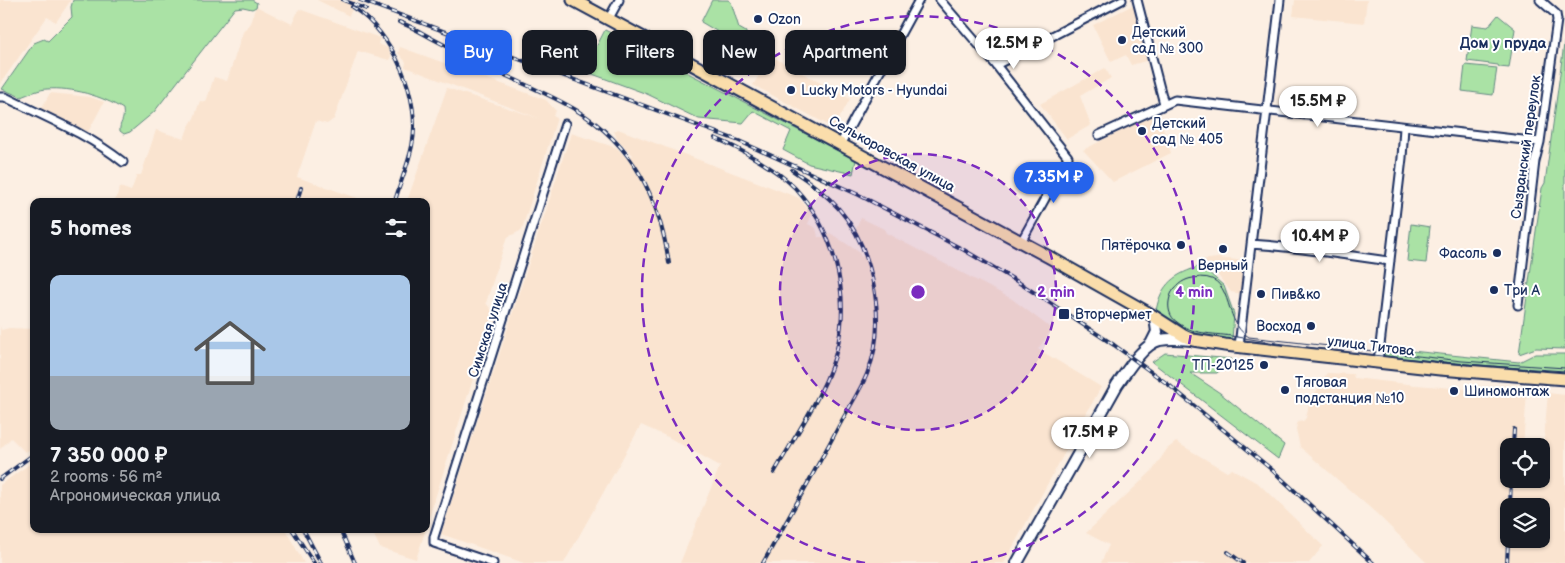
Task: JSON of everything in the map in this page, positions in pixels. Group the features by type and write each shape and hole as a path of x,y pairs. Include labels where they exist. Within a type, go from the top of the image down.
{"main road":[{"name":"Селькоровская улица","path":"573,0 1021,242 1193,340"},
{"path":"1017,563 1117,385 1135,360 1150,345 1157,332 1155,317"},
{"name":"улица Титова","path":"1150,345 1159,340 1193,340 1440,370 1565,379"}],"street":[{"path":"608,20 619,0"},
{"path":"840,143 919,0"},
{"path":"940,0 996,65 1068,157 1021,242"},
{"path":"996,65 1122,0"},
{"path":"1137,0 1164,104"},
{"path":"1238,346 1280,0"},
{"name":"Сызранский переулок","path":"1518,305 1535,161 1540,142 1557,20 1556,14 1540,0"},
{"path":"0,97 5,97 89,139 123,162"},
{"path":"1099,135 1176,100 1540,142"},
{"name":"Симская улица","path":"493,563 434,543 434,537 565,124"},
{"path":"1378,362 1404,127"},
{"path":"1251,244 1284,246 1390,261"}],"shaded area":[{"path":"0,0 71,0 56,22 47,17 0,84"},
{"path":"317,0 356,0 349,16"},
{"path":"1295,0 1367,0 1364,23 1293,16"},
{"path":"256,6 292,24 299,9 380,38 378,44 388,48 391,56 389,60 358,51 334,119 327,124 316,121 297,177 357,198 116,198 120,187 131,191 137,175 141,175 156,130 184,139 200,101 206,102 214,77 227,81 243,32 250,23"},
{"name":"Детский сад № 300","path":"1131,6 1135,7 1149,60 1131,65 1126,55 1111,62 1093,25"},
{"path":"400,47 445,63 445,75 477,75 546,100 556,111 553,116 557,118 522,229 508,237 505,243 486,303 494,313 430,514 430,198 408,198 447,88 538,118 405,67 406,62 398,53"},
{"path":"775,58 785,64 785,75 806,75 850,99 834,128 753,85 759,75 775,75"},
{"path":"1105,68 1111,78 1080,96 1091,125 1067,139 1040,104"},
{"path":"50,93 90,97 104,102 88,132 41,109"},
{"name":"Детский сад № 405","path":"1158,112 1171,153 1113,182 1083,150"},
{"path":"618,129 799,198 812,214 808,224 816,228 818,237 823,237 830,233 859,252 861,257 867,254 855,231 861,218 1012,299 1052,329 1038,349 1101,387 1004,563 680,563 720,466 668,437 641,425 564,563 524,563 441,534 571,133 617,148 627,159 633,155 618,141 614,131"},
{"path":"1218,258 1247,261 1243,294 1231,292 1216,273 1202,264 1200,260"},
{"path":"0,326 1,330 9,328 30,329 30,450 25,452 11,438 0,449"},
{"path":"1327,373 1353,374 1354,378 1416,385 1527,392 1524,438 1500,438 1500,488 1550,488 1550,438 1544,438 1548,393 1565,395 1565,563 1427,563 1376,513 1300,447 1296,429 1297,424 1300,420 1303,421 1306,418 1309,404"},
{"path":"1176,442 1227,472 1232,469 1259,484 1323,546 1309,563 1101,563 1109,545 1086,533 1153,470 1167,449"},
{"path":"30,464 30,533 287,533 304,563 0,563 0,485"},
{"path":"373,533 425,533 416,559 380,548"}],"green space":[{"path":"73,0 252,0 257,3 256,7 252,9 235,8 154,112 130,132 124,134 120,131 123,109 96,96 66,89 47,89 21,97 2,89 34,43 44,39 48,41 72,17 71,7"},
{"path":"712,0 728,0 731,2 739,28 742,30 715,30 701,22"},
{"path":"1498,15 1515,29 1509,68 1467,61 1472,25 1488,27"},
{"path":"605,30 607,31 607,75 692,75 856,160 853,174 809,164 783,150 791,131 753,111 743,123 699,119 647,94 595,75 597,75 597,46"},
{"path":"1565,37 1565,349 1536,348 1519,354 1542,188 1545,183"},
{"path":"1465,65 1497,68 1493,95 1462,91"},
{"path":"1411,224 1430,227 1426,263 1407,261"},
{"path":"1201,266 1224,286 1234,314 1232,340 1188,333 1156,311 1161,293 1171,281 1184,272"},
{"path":"1382,348 1519,362 1535,354 1565,354 1565,374 1461,368 1385,358 1381,356"},
{"path":"1165,353 1232,359 1217,373 1190,373 1220,393 1284,445 1278,459 1152,362"}],"tram line":[{"path":"1565,368 1462,361 1249,337 1240,330 1234,320 1222,289 1216,282 1207,278 1193,278 1181,282 1172,292 1169,300 1171,316 1174,319 1183,326 1203,333 1397,358 1565,371"}],"railway":[{"path":"343,0 366,9"},
{"path":"360,0 739,141 859,195 964,250 1018,282 1114,345 1169,385 1271,469 1373,563"},
{"path":"352,7 367,18 392,50 401,68 413,108 414,128 412,146 396,198"},
{"path":"399,22 483,65 556,99 596,124 614,140 640,175 650,195 665,239 669,263"},
{"path":"715,138 758,160 779,174 795,188 819,222 828,241 840,282 841,323 834,360 811,410 774,473"},
{"path":"763,563 867,374 873,354 876,333 877,310 874,288 869,266 861,245 851,226 834,203 805,178 792,170"},
{"path":"298,198 301,188"},
{"path":"1513,438 1514,429"},
{"path":"0,479 30,457"},
{"path":"1510,498 1511,488"},
{"path":"295,533 314,563"},
{"path":"305,533 321,563"},
{"path":"342,533 355,563"},
{"path":"1507,563 1508,548"},
{"path":"1228,552 1243,563"}],"place":[{"name":"Ozon","path":"758,19"},
{"name":"Детский сад № 300","path":"1122,40"},
{"name":"Lucky Motors - Hyundai","path":"791,90"},
{"name":"Детский сад № 405","path":"1142,131"},
{"name":"Пятёрочка","path":"1181,245"},
{"name":"Верный","path":"1223,249"},
{"name":"Фасоль","path":"1497,253"},
{"name":"Три А","path":"1494,290"},
{"name":"Пив&ко","path":"1261,294"},
{"name":"Вторчермет","path":"1064,314"},
{"name":"Восход","path":"1311,326"},
{"name":"ТП-20125","path":"1264,365"},
{"name":"Тяговая подстанция №10","path":"1285,390"},
{"name":"Шиномонтаж","path":"1454,391"}],"district":[{"name":"Дом у пруда","path":"1503,43"}]}
